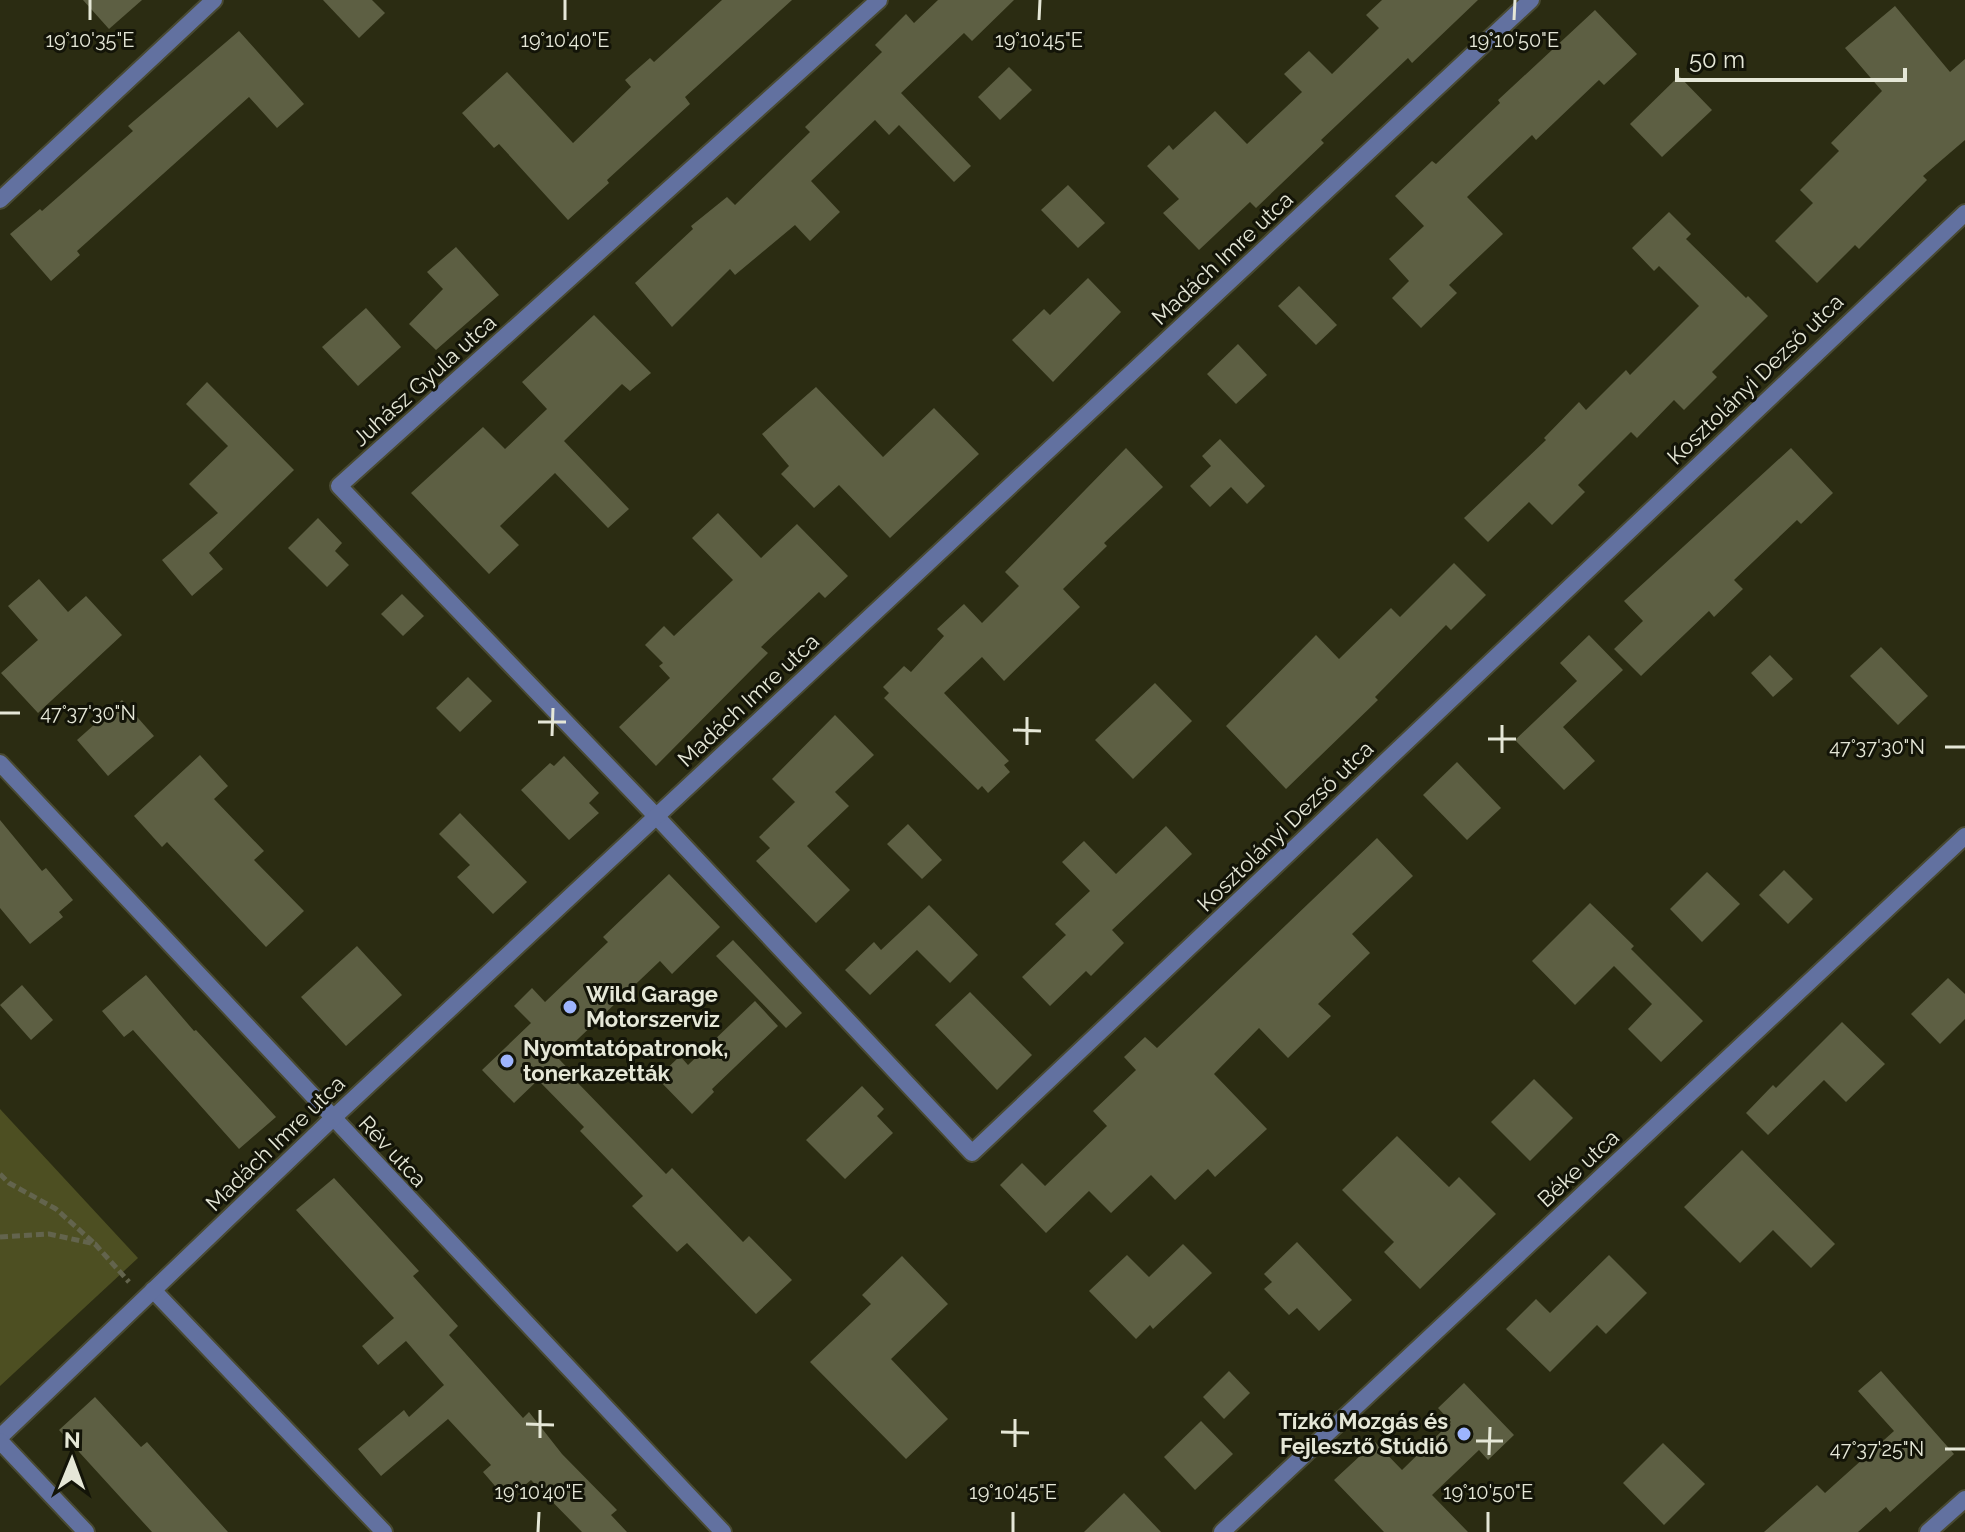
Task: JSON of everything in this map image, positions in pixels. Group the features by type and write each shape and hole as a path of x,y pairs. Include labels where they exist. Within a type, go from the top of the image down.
{"street":[{"path":"0,200 214,0"},
{"name":"Juhász Gyula utca","path":"656,816 339,486 879,0"},
{"name":"Madách Imre utca","path":"0,1439 332,1119 1531,0"},
{"name":"Kosztolányi Dezső utca","path":"656,816 972,1153 1965,213"},
{"name":"Rév utca","path":"0,763 723,1532"},
{"name":"Béke utca","path":"1222,1532 1965,836"},
{"path":"149,1295 384,1532"},
{"path":"0,1439 86,1532"},
{"path":"1928,1532 1965,1499"}],"path":[{"path":"0,1174 9,1183 56,1209 149,1295"},
{"path":"0,1237 49,1234 95,1244"}],"green space":[{"path":"0,1109 138,1258 0,1386"}],"building":[{"path":"83,0 142,0 109,29"},
{"path":"323,0 372,0 385,13 359,38"},
{"path":"722,0 792,0 685,97 690,104 568,220 499,144 494,148 462,113 507,72 573,143 631,87 625,80 650,58 654,62"},
{"path":"938,0 1014,0 972,41 964,33 901,93 971,166 954,182 899,125 889,135 875,120 811,181 840,212 810,241 795,225 735,275 730,269 672,327 635,283 693,229 691,226 727,197 735,205 810,132 805,127 882,52 875,45 906,14 914,23"},
{"path":"1382,0 1478,0 1412,63 1408,58 1321,140 1324,143 1256,208 1250,202 1199,250 1163,213 1179,199 1147,166 1169,145 1173,150 1215,111 1247,144 1302,92 1284,74 1309,51 1332,74 1379,28 1366,15"},
{"path":"1895,6 1950,72 1965,59 1965,140 1923,176 1927,180 1859,249 1855,245 1817,283 1775,241 1813,203 1800,190 1839,151 1831,143 1882,91 1845,48"},
{"path":"1595,10 1637,54 1604,85 1599,80 1536,140 1532,135 1467,197 1503,234 1449,285 1457,293 1421,328 1392,298 1409,281 1389,259 1424,226 1395,196 1432,161 1436,164 1500,103 1498,100"},
{"path":"239,31 304,104 277,128 249,97 77,251 80,255 51,281 10,234 40,209 42,211 133,131 128,126"},
{"path":"1009,67 1032,90 1000,120 978,97"},
{"path":"1679,76 1712,110 1662,157 1630,124"},
{"path":"1068,185 1105,223 1078,248 1041,210"},
{"path":"1669,212 1691,234 1686,239 1768,316 1712,372 1717,377 1684,410 1674,400 1637,438 1631,432 1578,485 1585,492 1552,525 1529,502 1488,542 1464,518 1546,440 1544,438 1579,402 1586,410 1626,370 1630,375 1699,306 1659,266 1654,271 1632,248"},
{"path":"456,247 499,295 436,350 409,324 443,289 427,272"},
{"path":"1088,278 1121,312 1053,382 1012,340 1044,309 1050,315"},
{"path":"1299,286 1337,325 1316,345 1278,306"},
{"path":"366,308 401,347 358,386 322,347"},
{"path":"594,315 651,373 630,391 622,384 564,441 629,509 608,528 555,473 500,526 519,545 489,574 411,493 483,427 505,449 547,409 522,382"},
{"path":"1238,344 1267,375 1236,404 1207,374"},
{"path":"207,382 294,470 209,553 223,569 192,596 162,560 218,513 189,484 228,446 186,404"},
{"path":"816,387 883,457 934,408 979,454 890,538 839,485 814,508 781,474 789,466 762,434"},
{"path":"1220,439 1265,486 1247,504 1231,487 1210,507 1190,486 1211,466 1202,456"},
{"path":"1126,448 1163,487 1104,543 1107,546 1063,589 1080,607 1004,681 982,657 944,693 1009,761 1004,765 1010,772 988,793 982,786 978,790 884,698 889,693 883,687 904,666 911,672 944,636 937,629 964,604 982,623 1019,586 1005,572"},
{"path":"1791,448 1833,493 1801,524 1797,520 1734,580 1743,589 1714,617 1709,611 1641,676 1614,649 1643,621 1624,601"},
{"path":"718,513 761,558 797,524 848,576 825,598 819,592 761,647 768,653 656,766 619,727 670,678 659,666 663,663 645,645 664,626 674,636 733,580 692,538"},
{"path":"318,518 342,543 335,551 349,565 327,587 288,548"},
{"path":"1454,563 1486,595 1451,630 1446,625 1375,697 1378,700 1286,789 1226,726 1316,635 1339,659 1391,608 1400,617"},
{"path":"39,579 68,612 86,596 122,635 38,713 1,673 38,640 8,606"},
{"path":"402,594 424,616 403,636 381,614"},
{"path":"1589,635 1623,670 1563,727 1595,761 1564,790 1515,740 1577,681 1560,663"},
{"path":"1881,647 1928,696 1898,725 1850,676"},
{"path":"1770,655 1793,679 1773,697 1751,673"},
{"path":"468,677 492,701 460,732 436,708"},
{"path":"1155,683 1192,721 1133,779 1095,740"},
{"path":"122,700 154,736 108,776 77,740"},
{"path":"835,715 874,755 835,792 849,806 807,846 850,890 816,923 756,861 770,848 759,837 795,802 772,779"},
{"path":"200,755 228,786 214,799 264,851 254,860 304,911 266,947 167,842 162,847 134,816"},
{"path":"564,756 599,793 589,803 599,813 569,840 521,790 550,763 554,766"},
{"path":"1457,762 1501,808 1467,840 1423,795"},
{"path":"460,813 527,882 493,914 457,877 470,865 439,834"},
{"path":"0,820 42,871 46,868 73,900 59,912 63,917 30,944 0,908"},
{"path":"908,824 942,860 922,879 887,844"},
{"path":"1166,826 1192,854 1112,930 1124,943 1091,976 1086,971 1050,1006 1022,977 1066,935 1055,924 1090,891 1062,862 1084,841 1116,874"},
{"path":"1377,838 1413,876 1352,934 1370,953 1318,1004 1331,1016 1288,1058 1259,1028 1214,1074 1267,1129 1215,1177 1208,1169 1175,1200 1151,1175 1111,1213 1089,1191 1046,1233 1000,1185 1022,1163 1045,1186 1107,1126 1093,1111 1136,1070 1124,1057 1145,1037 1157,1048"},
{"path":"1784,870 1813,899 1788,924 1759,895"},
{"path":"1707,872 1740,904 1702,942 1670,909"},
{"path":"669,874 720,927 672,974 660,961 558,1058 578,1079 576,1081 666,1174 672,1168 743,1242 749,1236 792,1280 756,1314 687,1243 677,1252 632,1206 643,1196 580,1131 584,1127 538,1080 514,1103 482,1070 531,1023 514,1006 532,988 545,1002 608,942 603,937"},
{"path":"1590,903 1703,1021 1661,1062 1628,1029 1652,1004 1614,966 1575,1005 1532,961"},
{"path":"929,905 978,955 950,983 917,950 870,995 845,970 874,942 881,950"},
{"path":"733,940 802,1013 786,1028 716,956"},
{"path":"357,946 402,995 346,1046 301,997"},
{"path":"146,975 194,1031 276,1117 239,1149 133,1030 124,1037 102,1011"},
{"path":"1948,978 1965,994 1965,1019 1940,1044 1911,1014"},
{"path":"22,985 53,1020 31,1040 0,1005"},
{"path":"970,992 1032,1055 997,1090 935,1025"},
{"path":"755,1001 778,1026 712,1089 714,1092 692,1114 657,1078 680,1056 688,1065"},
{"path":"1842,1022 1885,1064 1846,1102 1824,1080 1768,1135 1746,1113 1773,1085 1776,1088"},
{"path":"1534,1079 1573,1118 1530,1161 1491,1122"},
{"path":"862,1086 884,1109 877,1116 893,1133 845,1179 806,1140"},
{"path":"1397,1136 1449,1187 1459,1177 1496,1214 1420,1289 1384,1252 1394,1242 1342,1190"},
{"path":"1742,1150 1835,1244 1811,1268 1773,1230 1740,1263 1684,1207"},
{"path":"334,1178 419,1271 413,1276 458,1326 449,1335 523,1418 529,1412 562,1454 617,1510 611,1515 627,1532 582,1532 531,1480 507,1500 483,1472 491,1465 448,1419 381,1476 358,1449 404,1410 409,1417 444,1385 406,1341 378,1365 362,1346 394,1318 296,1210"},
{"path":"1297,1242 1352,1300 1319,1331 1297,1308 1289,1315 1264,1289 1272,1282 1264,1274"},
{"path":"1183,1244 1212,1273 1153,1329 1150,1325 1136,1339 1089,1291 1127,1255 1149,1277"},
{"path":"1609,1255 1647,1293 1606,1334 1597,1325 1550,1372 1506,1329 1536,1299 1550,1313"},
{"path":"902,1256 948,1304 891,1359 948,1419 906,1459 810,1362 871,1304 862,1295"},
{"path":"1229,1371 1250,1393 1224,1419 1203,1397"},
{"path":"1881,1371 1954,1454 1890,1512 1886,1507 1858,1532 1764,1532 1817,1485 1825,1493 1894,1431 1858,1391"},
{"path":"1464,1383 1514,1435 1488,1460 1479,1450 1432,1495 1468,1532 1384,1532 1334,1480 1375,1442 1402,1470 1451,1422 1438,1408"},
{"path":"95,1397 141,1447 147,1442 228,1532 152,1532 59,1430"},
{"path":"1201,1421 1233,1454 1195,1490 1164,1457"},
{"path":"1663,1443 1705,1484 1664,1525 1623,1483"},
{"path":"1124,1493 1161,1532 1084,1532"}],"place":[{"name":"Wild Garage Motorszerviz","path":"570,1007"},
{"name":"Nyomtatópatronok, tonerkazetták","path":"507,1061"},
{"name":"Tízkő Mozgás és Fejlesztő Stúdió","path":"1464,1434"}]}
